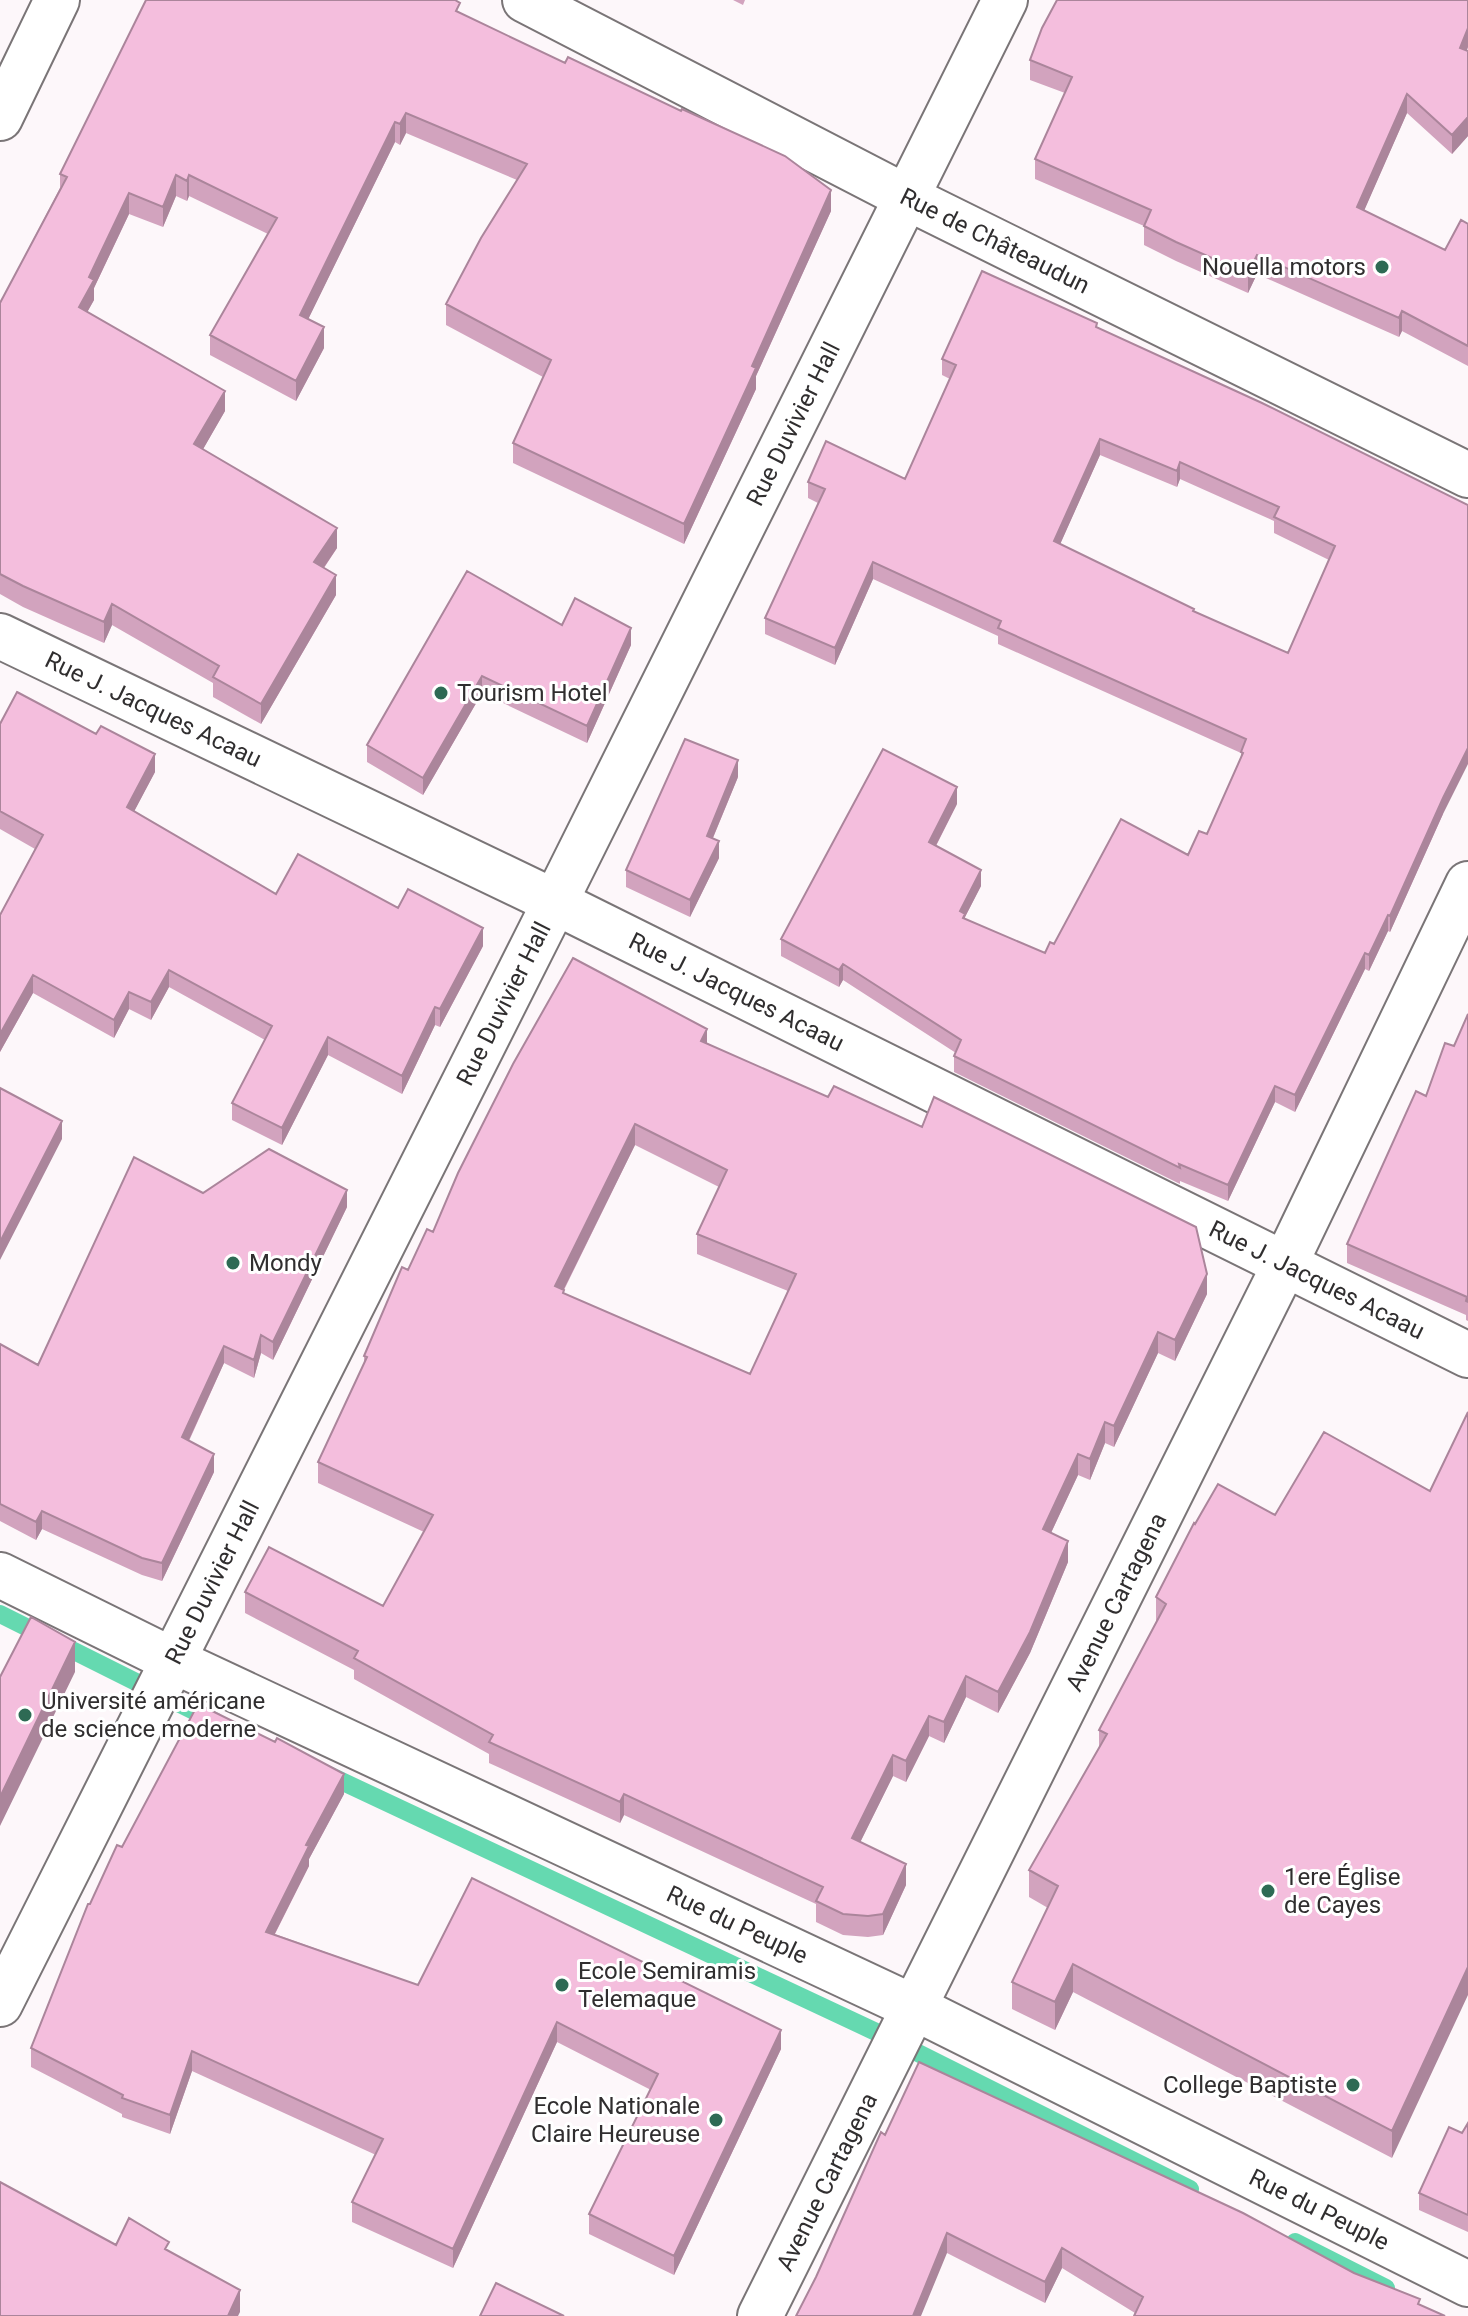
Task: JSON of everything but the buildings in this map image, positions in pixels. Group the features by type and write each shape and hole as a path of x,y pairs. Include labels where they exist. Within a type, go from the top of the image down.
{"street":[{"path":"0,118 57,0"},
{"name":"Rue de Châteaudun","path":"525,0 906,197 1468,475"},
{"name":"Rue Duvivier Hall","path":"0,2004 1005,0"},
{"name":"Rue J. Jacques Acaau","path":"0,636 555,902 1468,1355"},
{"name":"Avenue Cartagena","path":"760,2316 1285,1264 1468,884"},
{"name":"Rue du Peuple","path":"0,1575 172,1660 915,2008 1468,2284"}],"waterway":[{"path":"0,1614 216,1722"},
{"path":"322,1772 876,2032 1190,2189"},
{"path":"1295,2242 1386,2288"}],"place":[{"name":"Nouella motors","path":"1382,267"},
{"name":"Tourism Hotel","path":"441,693"},
{"name":"Mondy","path":"233,1263"},
{"name":"Université américane de science moderne","path":"25,1715"},
{"name":"1ere Église de Cayes","path":"1268,1891"},
{"name":"Ecole Semiramis Telemaque","path":"562,1985"},
{"name":"College Baptiste","path":"1353,2085"},
{"name":"Ecole Nationale Claire Heureuse","path":"716,2120"}]}
